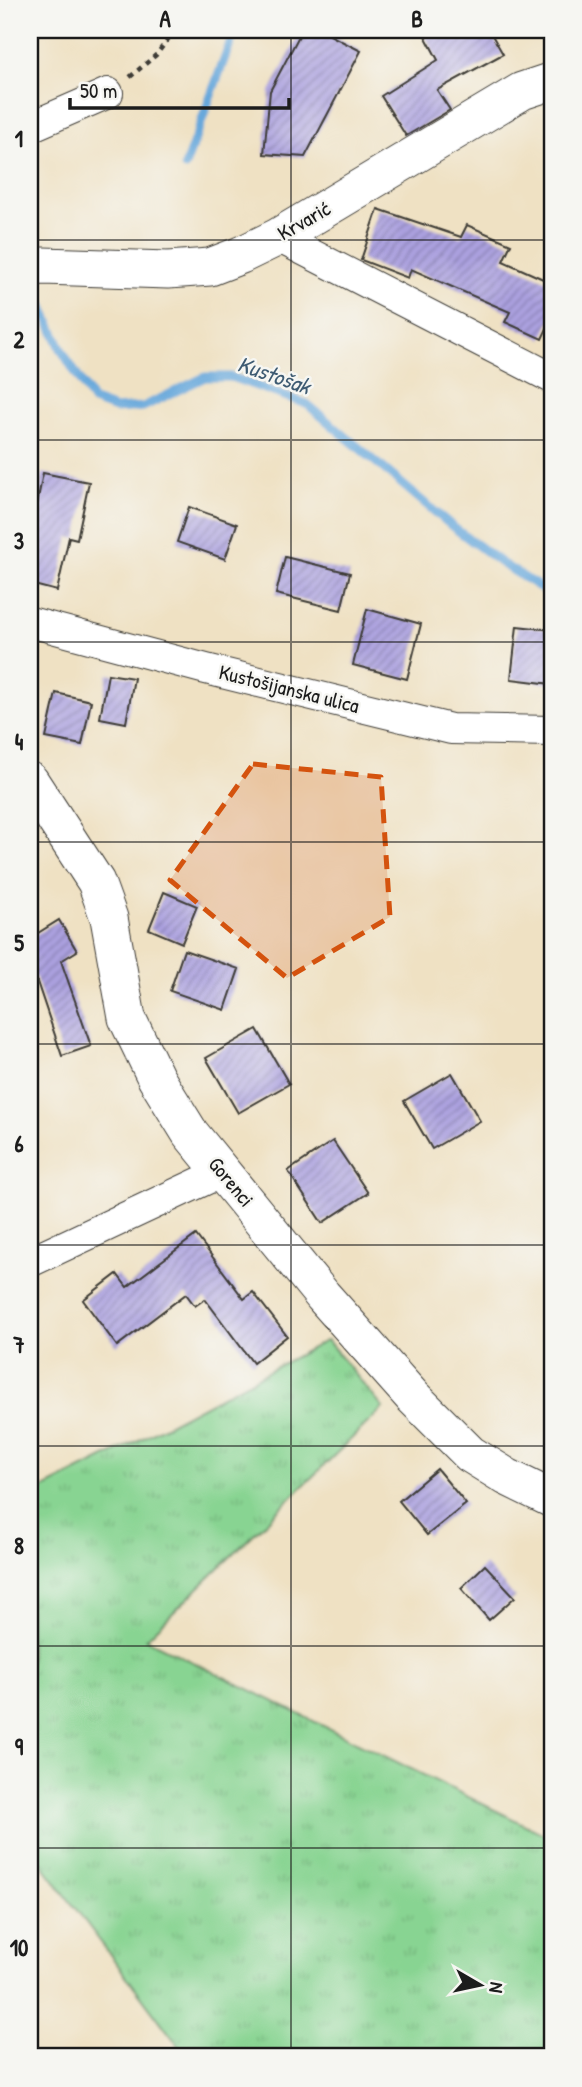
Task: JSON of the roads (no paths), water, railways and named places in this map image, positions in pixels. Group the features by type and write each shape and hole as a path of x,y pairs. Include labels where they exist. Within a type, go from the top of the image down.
{"street":[{"name":"Krvarić","path":"30,268 168,270 210,267 278,237 522,91 552,81"},
{"path":"30,127 108,93"},
{"path":"278,237 552,378"},
{"name":"Kustošijanska ulica","path":"30,622 206,669 451,729 552,731"},
{"name":"Gorenci","path":"30,781 96,882 109,918 127,1018 156,1078 190,1133 323,1296 380,1361 470,1454 507,1477 552,1499"},
{"path":"30,1262 222,1172"}],"waterway":[{"path":"185,166 235,30"},
{"name":"Kustošak","path":"30,296 41,302 62,351 93,401 115,409 143,407 205,377 231,377 307,404 453,527 501,563 552,595"}]}
